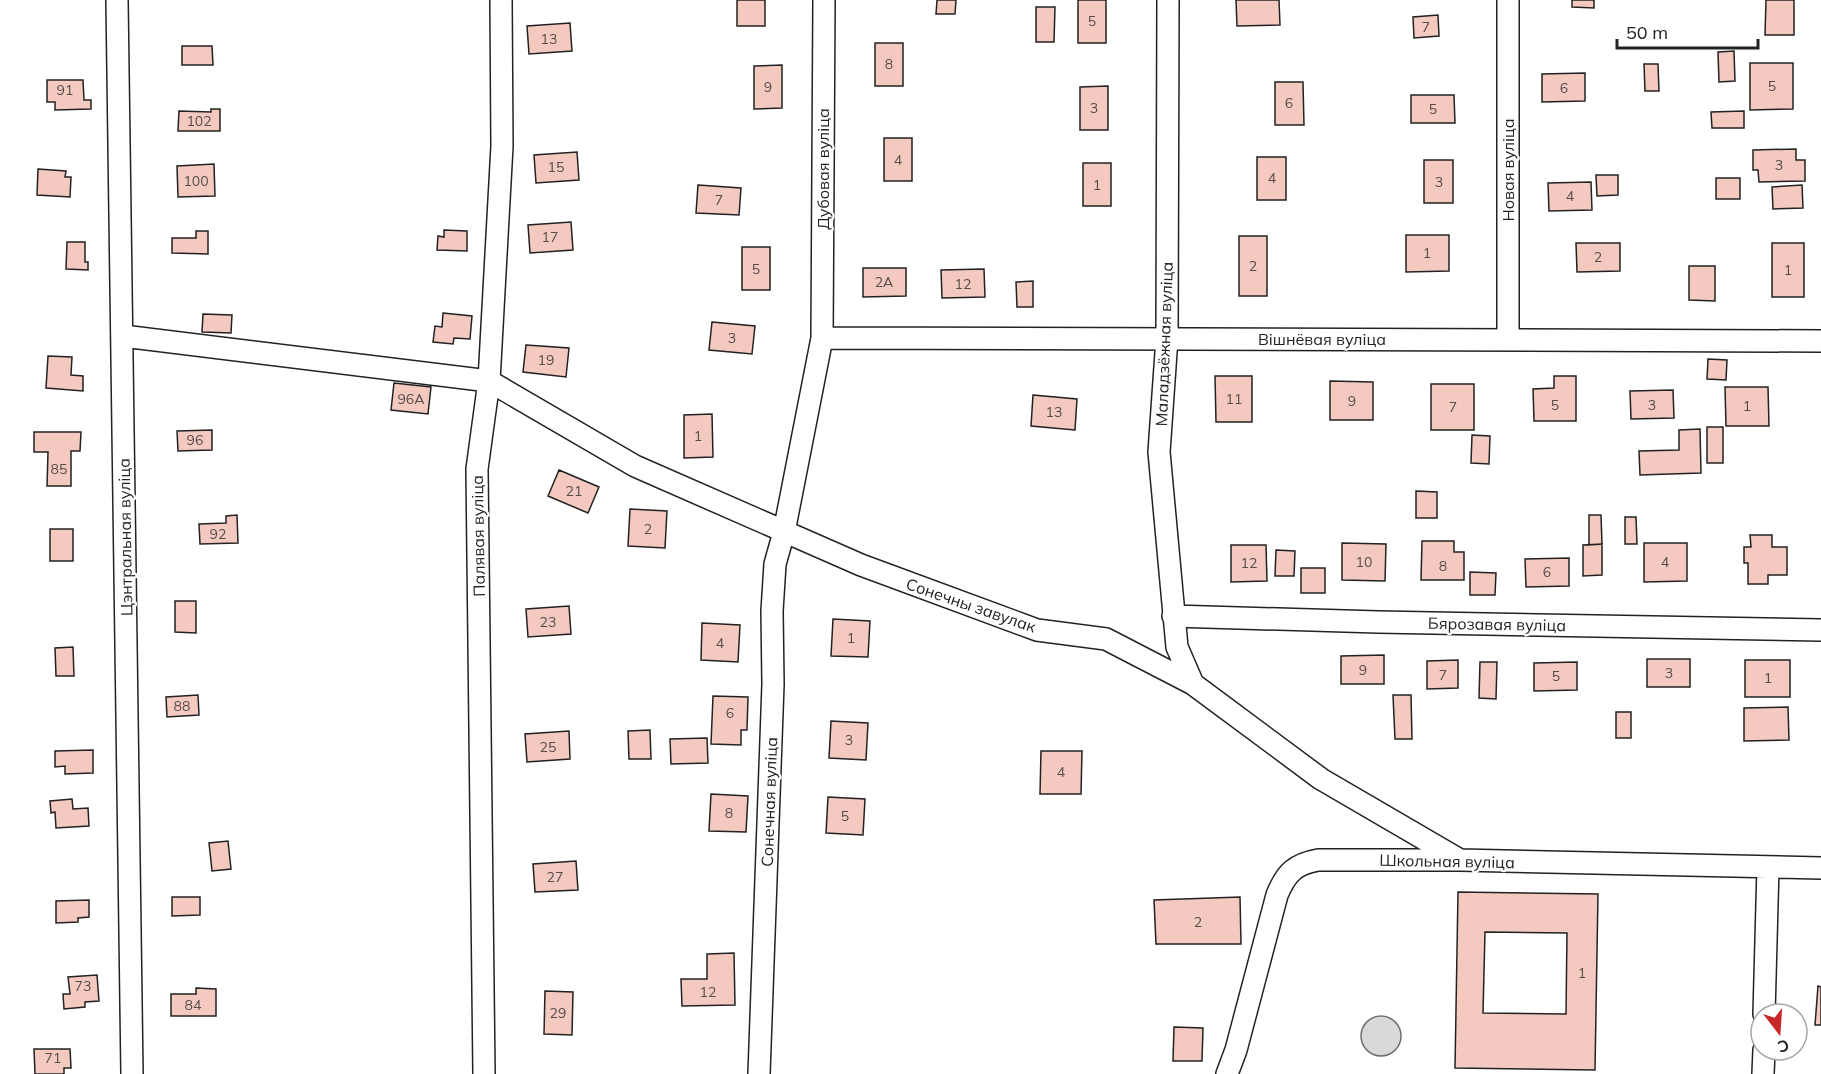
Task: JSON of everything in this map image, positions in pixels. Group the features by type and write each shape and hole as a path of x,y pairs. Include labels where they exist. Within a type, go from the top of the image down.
{"street":[{"name":"Цэнтральная вуліца","path":"117,0 132,1074"},
{"name":"Палявая вуліца","path":"484,1074 477,469 489,381 502,146 501,0"},
{"name":"Дубовая вуліца","path":"822,338 824,0"},
{"name":"Маладзёжная вуліца","path":"1168,0 1167,338 1159,452 1177,647 1193,684"},
{"name":"Новая вуліца","path":"1508,0 1508,339"},
{"path":"123,336 489,381"},
{"path":"784,532 822,338"},
{"name":"Вішнёвая вуліца","path":"822,338 1821,341"},
{"name":"Сонечны завулак","path":"489,381 635,466 861,566 1037,630 1106,639 1193,684 1322,779 1460,860"},
{"name":"Сонечная вуліца","path":"759,1074 773,684 772,611 775,564 784,532"},
{"name":"Бярозавая вуліца","path":"1173,616 1821,630"},
{"name":"Школьная вуліца","path":"1227,1074 1236,1050 1277,895 1283,881 1292,870 1304,862 1318,860 1460,860 1821,868"},
{"path":"1764,1002 1768,867"}],"shaded area":[{"path":"1381,1016 1389,1017 1395,1022 1400,1028 1400,1044 1395,1050 1389,1055 1381,1056 1373,1055 1367,1050 1362,1044 1361,1036 1362,1028 1367,1022 1373,1017"}],"building":[{"path":"737,0 765,0 765,26 737,26"},
{"path":"937,0 956,0 955,14 936,14"},
{"path":"1078,0 1106,0 1106,43 1078,43"},
{"path":"1236,0 1279,0 1280,25 1237,26"},
{"path":"1572,0 1594,0 1594,8 1572,7"},
{"path":"1766,0 1794,0 1794,35 1765,35"},
{"path":"1036,7 1055,7 1054,42 1036,42"},
{"path":"1438,15 1439,36 1414,38 1413,17"},
{"path":"570,23 572,51 529,54 527,26"},
{"path":"875,43 903,43 903,86 875,86"},
{"path":"182,46 212,46 213,65 182,65"},
{"path":"1734,51 1735,81 1719,82 1718,52"},
{"path":"1750,63 1793,63 1793,109 1750,110"},
{"path":"1644,64 1658,64 1659,91 1645,91"},
{"path":"782,65 782,108 754,109 754,66"},
{"path":"1585,73 1585,101 1542,102 1542,74"},
{"path":"47,80 83,80 84,100 91,100 91,109 55,110 55,102 47,102"},
{"path":"1275,82 1303,82 1304,125 1275,125"},
{"path":"1108,86 1108,130 1080,130 1080,87"},
{"path":"1411,95 1454,95 1455,123 1411,123"},
{"path":"211,109 220,109 220,131 178,131 179,111 211,112"},
{"path":"1744,111 1744,128 1712,128 1711,112"},
{"path":"884,138 912,138 912,181 884,181"},
{"path":"1796,149 1796,160 1805,160 1805,181 1759,182 1758,170 1753,170 1753,150"},
{"path":"577,152 579,180 536,183 534,155"},
{"path":"1257,157 1286,157 1286,200 1257,200"},
{"path":"1424,160 1453,160 1453,203 1424,203"},
{"path":"1083,163 1111,163 1111,206 1083,206"},
{"path":"214,164 215,196 178,197 177,166"},
{"path":"38,169 66,171 65,177 71,177 70,197 37,195"},
{"path":"1596,175 1618,175 1618,195 1597,196"},
{"path":"1716,178 1740,178 1740,199 1716,199"},
{"path":"1591,182 1592,210 1549,211 1548,183"},
{"path":"698,185 741,188 739,215 696,213"},
{"path":"1802,185 1803,208 1773,209 1772,187"},
{"path":"571,222 573,250 530,253 528,225"},
{"path":"444,230 467,231 467,251 437,250 438,236 444,237"},
{"path":"196,231 208,231 208,254 172,253 172,238 196,238"},
{"path":"1406,235 1449,235 1449,271 1406,272"},
{"path":"1239,236 1267,236 1267,296 1239,296"},
{"path":"67,242 85,242 85,262 88,262 88,270 66,269"},
{"path":"1576,243 1620,243 1620,271 1577,272"},
{"path":"1772,243 1804,243 1804,297 1772,297"},
{"path":"742,247 770,247 770,290 742,290"},
{"path":"1689,266 1715,266 1715,301 1689,300"},
{"path":"863,268 906,268 906,296 863,297"},
{"path":"984,269 985,297 942,298 941,270"},
{"path":"1033,281 1033,307 1017,307 1016,282"},
{"path":"443,313 472,316 470,339 454,338 453,344 433,342 435,326 442,327"},
{"path":"203,314 232,315 231,333 202,332"},
{"path":"712,322 755,326 752,354 709,350"},
{"path":"526,345 569,348 566,377 523,372"},
{"path":"48,356 72,357 71,375 83,376 83,391 46,388"},
{"path":"1708,359 1727,360 1726,380 1707,379"},
{"path":"1215,376 1252,376 1252,422 1216,422"},
{"path":"1554,376 1576,376 1576,421 1534,421 1533,389 1554,388"},
{"path":"1330,381 1373,382 1373,420 1330,420"},
{"path":"394,383 431,387 428,414 391,410"},
{"path":"1431,384 1474,384 1474,430 1431,430"},
{"path":"1725,387 1768,387 1769,426 1726,426"},
{"path":"1673,390 1674,418 1631,419 1630,391"},
{"path":"1033,395 1077,399 1075,430 1031,426"},
{"path":"712,414 713,457 684,458 684,415"},
{"path":"1707,427 1723,427 1723,463 1707,463"},
{"path":"1700,429 1701,473 1640,475 1639,451 1679,450 1679,430"},
{"path":"212,430 212,450 178,451 177,431"},
{"path":"34,432 81,432 80,451 71,451 71,486 47,486 48,452 34,452"},
{"path":"1472,435 1490,436 1489,464 1471,463"},
{"path":"559,470 599,487 588,513 548,496"},
{"path":"1416,491 1437,492 1437,518 1416,518"},
{"path":"630,509 667,511 665,548 628,546"},
{"path":"237,515 238,543 200,544 199,524 226,523 226,516"},
{"path":"1589,515 1601,515 1602,544 1589,545"},
{"path":"1625,517 1636,517 1637,544 1625,544"},
{"path":"50,529 73,529 73,561 50,561"},
{"path":"1750,535 1772,535 1772,547 1787,547 1787,575 1768,575 1768,584 1748,584 1748,563 1744,563 1744,547 1751,547"},
{"path":"1422,541 1454,541 1454,552 1464,552 1464,580 1421,580"},
{"path":"1342,543 1386,544 1385,581 1342,580"},
{"path":"1644,543 1687,543 1687,581 1644,582"},
{"path":"1602,544 1602,575 1583,576 1583,545"},
{"path":"1231,545 1266,545 1267,581 1231,582"},
{"path":"1276,550 1295,551 1294,576 1275,576"},
{"path":"1569,558 1569,586 1526,587 1525,559"},
{"path":"1301,568 1325,568 1325,593 1301,593"},
{"path":"1470,572 1496,573 1495,595 1470,595"},
{"path":"175,601 196,601 196,633 175,632"},
{"path":"569,606 571,634 528,637 526,609"},
{"path":"833,619 870,621 868,657 831,656"},
{"path":"702,623 740,625 738,662 701,660"},
{"path":"73,647 74,676 56,676 55,648"},
{"path":"1384,655 1384,684 1341,684 1341,656"},
{"path":"1647,659 1690,659 1690,687 1647,687"},
{"path":"1458,660 1458,688 1427,689 1427,661"},
{"path":"1745,660 1790,660 1790,697 1745,697"},
{"path":"1480,662 1497,662 1496,699 1479,698"},
{"path":"1577,662 1577,690 1534,691 1534,663"},
{"path":"198,695 199,715 167,717 166,697"},
{"path":"1393,695 1411,695 1412,739 1395,739"},
{"path":"713,696 748,697 747,730 741,730 741,745 711,744"},
{"path":"1788,707 1789,740 1744,741 1744,708"},
{"path":"1616,712 1631,712 1631,738 1616,738"},
{"path":"831,721 868,723 866,760 829,758"},
{"path":"650,730 651,759 629,759 628,731"},
{"path":"569,731 570,759 527,762 525,734"},
{"path":"707,738 708,763 671,764 670,739"},
{"path":"93,750 93,773 65,774 65,766 55,767 55,751"},
{"path":"1041,751 1082,751 1081,794 1040,794"},
{"path":"711,794 748,796 746,832 709,831"},
{"path":"828,797 865,799 863,835 826,833"},
{"path":"72,799 73,809 88,808 89,826 56,828 55,812 51,813 50,801"},
{"path":"228,841 231,869 212,871 209,843"},
{"path":"576,861 578,890 535,892 533,864"},
{"path":"1458,892 1598,894 1595,1070 1455,1068","holes":["1485,932 1567,933 1566,1014 1483,1013"]},
{"path":"172,897 200,897 200,915 172,916"},
{"path":"1240,897 1241,944 1156,944 1154,900"},
{"path":"89,900 89,917 78,918 78,922 56,923 56,901"},
{"path":"734,953 735,1005 682,1006 681,979 707,979 707,954"},
{"path":"97,975 99,1001 85,1002 85,1007 64,1009 63,994 70,994 68,977"},
{"path":"1818,986 1821,987 1821,1025 1815,1025"},
{"path":"196,988 216,989 216,1016 171,1016 171,994 196,994"},
{"path":"545,991 573,992 572,1035 544,1034"},
{"path":"1174,1027 1203,1028 1202,1061 1173,1061"},
{"path":"34,1049 70,1049 71,1068 64,1068 64,1074 35,1074"}]}
